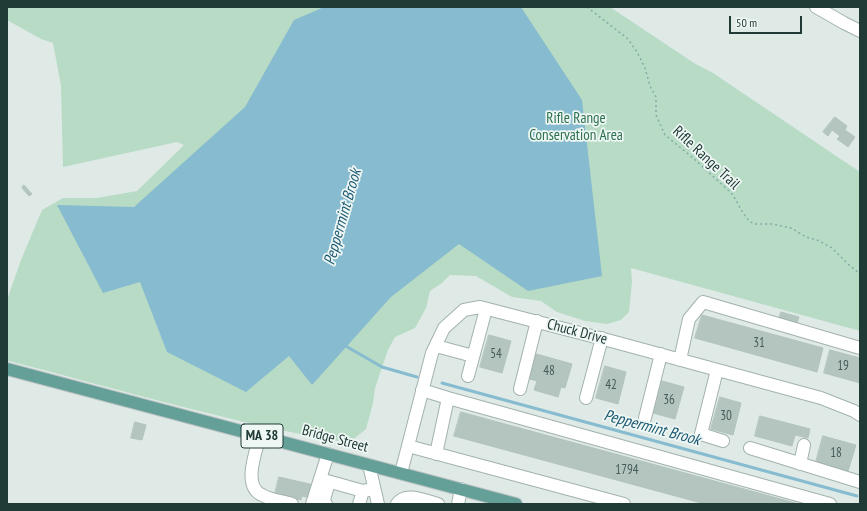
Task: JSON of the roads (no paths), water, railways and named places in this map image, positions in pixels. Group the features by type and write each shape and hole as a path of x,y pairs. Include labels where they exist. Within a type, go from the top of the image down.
{"main road":[{"name":"Bridge Street","path":"7,369 516,504"}],"street":[{"path":"816,7 860,31"},
{"path":"680,360 689,319 703,302 860,348"},
{"name":"Chuck Drive","path":"401,473 432,354 444,328 464,310 480,307 602,338 821,398 854,411 860,415"},
{"path":"468,376 486,309"},
{"path":"520,389 537,321"},
{"path":"586,398 602,338"},
{"path":"436,346 473,356"},
{"path":"645,418 661,354"},
{"path":"717,370 701,434 723,442"},
{"path":"422,390 830,504"},
{"path":"436,454 448,398"},
{"path":"260,435 250,477 253,487 261,495 292,504"},
{"path":"800,464 804,445"},
{"path":"408,446 624,504"},
{"path":"750,448 860,482"},
{"path":"326,504 323,503 324,480 328,454"},
{"path":"369,465 369,490 378,504"},
{"path":"324,480 369,490"},
{"path":"312,504 324,480"},
{"path":"458,504 461,489"},
{"path":"359,504 369,490"},
{"path":"397,504 404,498 410,497 438,504"}],"water":[{"path":"324,7 521,7 582,100 602,276 528,291 459,244 391,297 312,385 289,356 246,392 167,352 140,282 103,293 57,205 134,207 245,107 294,20"}],"waterway":[{"name":"Peppermint Brook","path":"344,345 382,367 417,377"},
{"name":"Peppermint Brook","path":"442,383 857,496"}],"park label":[{"name":"Rifle Range Conservation Area","path":"576,128"}]}
